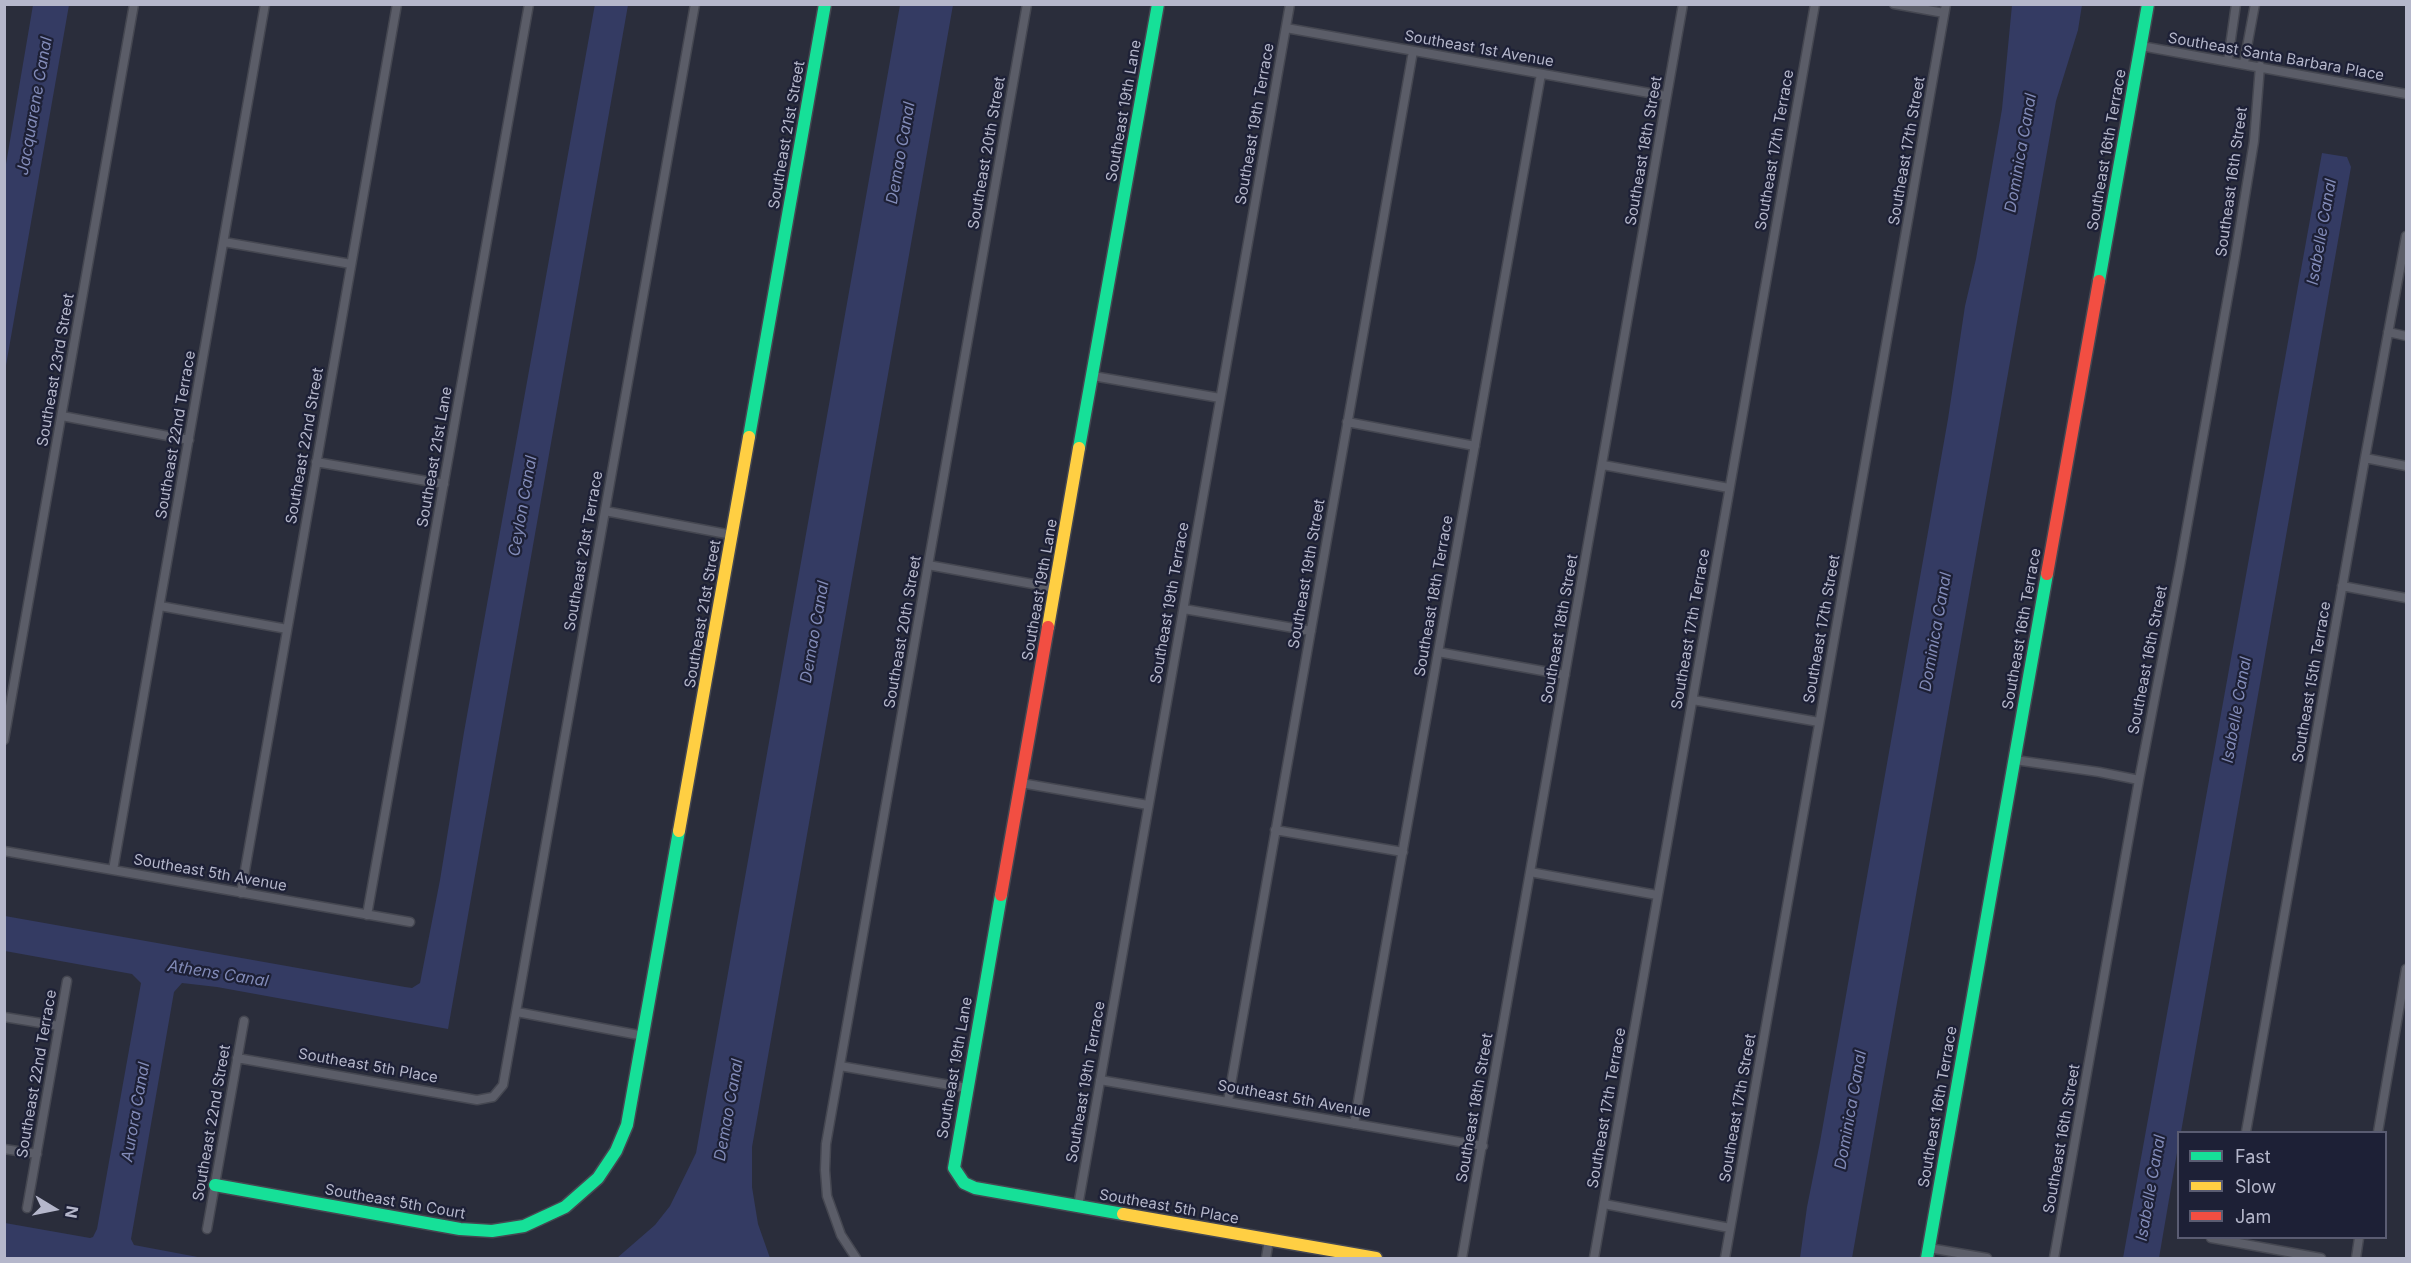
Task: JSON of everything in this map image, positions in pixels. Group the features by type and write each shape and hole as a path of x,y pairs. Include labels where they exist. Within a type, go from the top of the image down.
{"street":[{"name":"Southeast 23rd Street","path":"4,740 134,4"},
{"name":"Southeast 22nd Terrace","path":"113,870 265,4"},
{"name":"Southeast 22nd Street","path":"241,892 397,4"},
{"name":"Southeast 21st Lane","path":"367,915 529,4"},
{"name":"Southeast 21st Terrace","path":"493,1097 503,1085 517,1012 695,4"},
{"name":"Southeast 21st Street","path":"565,1207 598,1178 616,1151 628,1121 825,4"},
{"name":"Southeast 20th Street","path":"856,1258 835,1221 825,1182 826,1144 1027,4"},
{"name":"Southeast 19th Lane","path":"960,1179 956,1173 954,1161 1158,4"},
{"name":"Southeast 19th Terrace","path":"1078,1206 1290,4"},
{"name":"Southeast 18th Street","path":"1462,1258 1683,4"},
{"name":"Southeast 17th Terrace","path":"1594,1258 1815,4"},
{"path":"1894,4 1945,9"},
{"name":"Southeast 16th Terrace","path":"1928,1253 2148,4"},
{"path":"2228,60 2236,4"},
{"path":"2244,63 2255,4"},
{"name":"Southeast 17th Street","path":"1725,1258 1945,9"},
{"name":"Southeast 1st Avenue","path":"1286,28 1666,96"},
{"name":"Southeast Santa Barbara Place","path":"2141,46 2406,94"},
{"name":"Southeast 19th Street","path":"1228,1101 1413,51"},
{"name":"Southeast 16th Street","path":"2055,1258 2139,780 2235,257 2254,141 2260,66"},
{"name":"Southeast 18th Terrace","path":"1354,1124 1541,74"},
{"name":"Southeast 15th Terrace","path":"2246,1131 2406,236"},
{"path":"224,242 351,264"},
{"path":"2388,332 2406,336"},
{"path":"1093,376 1220,398"},
{"path":"62,416 189,440"},
{"path":"1347,422 1474,446"},
{"path":"2365,458 2406,466"},
{"path":"316,462 444,484"},
{"path":"1603,465 1729,488"},
{"path":"605,511 732,535"},
{"path":"928,565 1055,588"},
{"path":"2342,586 2406,598"},
{"path":"160,606 287,629"},
{"path":"1184,609 1311,632"},
{"path":"1438,652 1565,675"},
{"path":"1693,700 1819,722"},
{"path":"2015,760 2139,780"},
{"path":"1021,783 1148,805"},
{"path":"1275,830 1403,852"},
{"name":"Southeast 5th Avenue","path":"4,851 410,922"},
{"path":"1530,872 1658,895"},
{"path":"2378,1131 2403,1007 2406,969"},
{"name":"Southeast 22nd Terrace","path":"27,1208 67,981"},
{"path":"517,1012 644,1036"},
{"path":"4,1017 58,1026"},
{"name":"Southeast 22nd Street","path":"207,1229 244,1021"},
{"name":"Southeast 5th Place","path":"237,1058 477,1101 493,1097"},
{"path":"840,1066 967,1088"},
{"name":"Southeast 5th Avenue","path":"1100,1080 1483,1146"},
{"path":"4,1149 37,1154"},
{"name":"Southeast 5th Place","path":"960,1179 975,1188 1376,1258"},
{"name":"Southeast 5th Court","path":"216,1185 476,1231 516,1228 539,1221 565,1207"},
{"path":"1604,1204 1730,1228"},
{"path":"2226,1239 2321,1258"},
{"path":"2356,1258 2360,1239"},
{"path":"1266,1258 1269,1240"},
{"path":"1928,1253 1987,1258"}],"water":[{"path":"595,4 628,5 448,1029 217,987 182,983 174,992 131,1239 134,1245 203,1258 5,1258 5,1223 90,1238 97,1229 141,983 132,974 5,951 5,916 405,987 412,988 420,983"},
{"name":"Jacquarene Canal","path":"33,5 69,5 5,371 5,170"},
{"name":"Demao Canal","path":"900,5 953,5 752,1147 752,1187 758,1224 770,1258 617,1258 655,1225 670,1206 696,1153"},
{"name":"Dominica Canal","path":"2012,5 2082,5 2078,30 2056,101 1852,1258 1800,1258 1807,1207 1948,419 1965,306 1976,259 2002,109"},
{"name":"Isabelle Canal","path":"2322,153 2347,157 2351,167 2181,1131 2177,1131 2177,1153 2159,1258 2123,1258"}],"traffic: fast":[{"path":"749,437 825,4"},
{"path":"1079,448 1158,4"},
{"path":"2099,281 2148,4"},
{"path":"1927,1258 2047,574"},
{"path":"215,1185 460,1229 492,1231 524,1226 565,1207 598,1178 616,1151 627,1125 679,831"},
{"path":"1001,895 954,1168 964,1183 975,1188 1123,1214"}],"traffic: slow":[{"path":"679,831 749,437"},
{"path":"1048,627 1079,448"},
{"path":"1123,1214 1376,1258"}],"traffic: jam":[{"path":"2047,574 2099,281"},
{"path":"1001,895 1048,627"}],"water label":[{"name":"Ceylon Canal","path":"523,506"},
{"name":"Athens Canal","path":"218,974"},
{"name":"Aurora Canal","path":"136,1112"}]}
